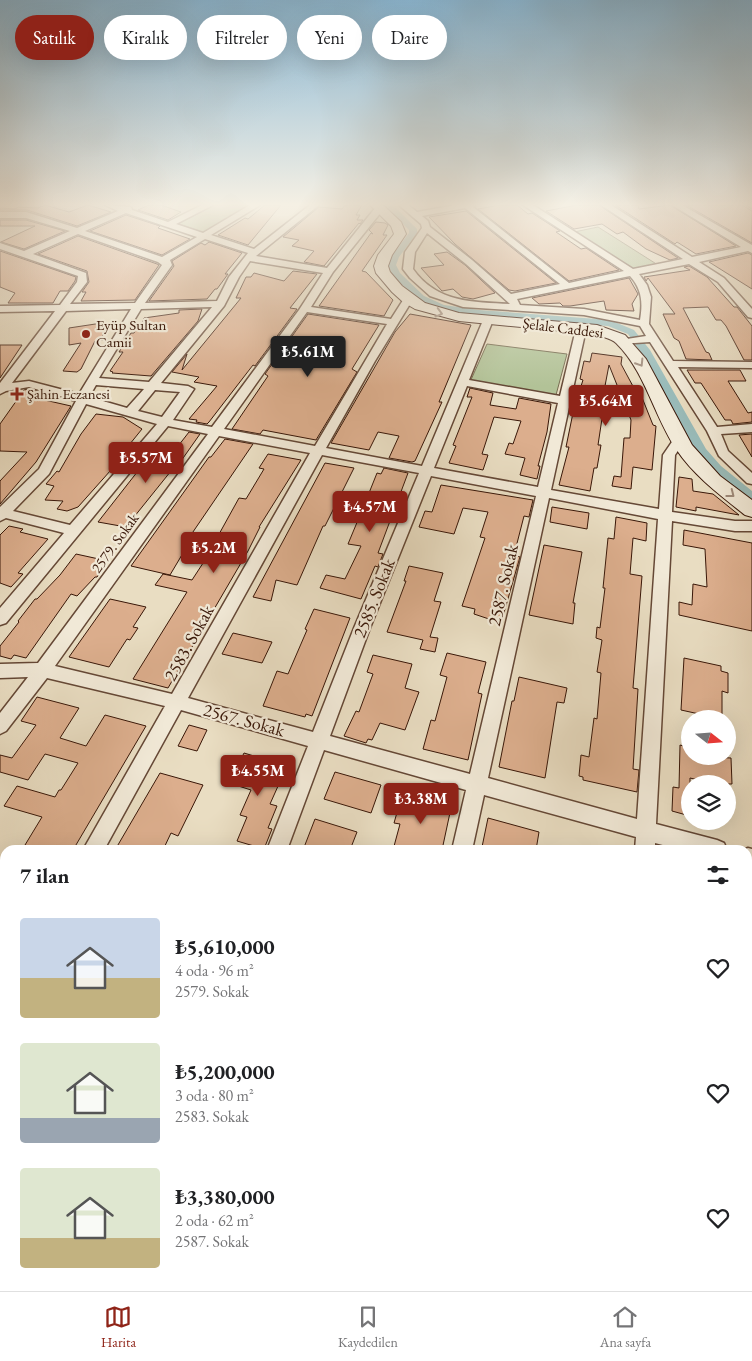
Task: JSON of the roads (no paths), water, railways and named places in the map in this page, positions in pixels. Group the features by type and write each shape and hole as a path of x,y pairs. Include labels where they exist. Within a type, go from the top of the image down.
{"street":[{"path":"1,389 82,282 82,275 56,265"},
{"path":"1,513 44,471 92,381 137,307 167,265"},
{"path":"131,411 154,386 220,304 234,277 243,265"},
{"path":"301,265 329,271"},
{"name":"2579. Sokak","path":"0,726 43,670 304,309 333,265"},
{"name":"Şelale Caddesi","path":"382,265 383,273 408,299 433,312 459,317 581,329 610,334 629,341 680,439 698,464 713,480 752,510"},
{"path":"408,265 408,269 433,294 464,304 518,306 584,312 644,324"},
{"path":"473,265 518,306"},
{"path":"539,265 568,286"},
{"path":"620,265 640,280 646,291 648,304 644,324 651,339 671,364 712,431 723,453 752,480"},
{"path":"508,298 672,265"},
{"path":"698,265 737,291 752,315"},
{"name":"2583. Sokak","path":"96,845 318,451 408,299"},
{"path":"0,309 220,304"},
{"path":"304,309 393,322"},
{"name":"2585. Sokak","path":"279,845 362,628 488,320"},
{"name":"2587. Sokak","path":"463,845 581,329"},
{"path":"629,341 651,339"},
{"path":"671,364 752,365"},
{"path":"0,619 165,422 188,389 92,381"},
{"path":"462,382 564,400"},
{"path":"1,389 29,384 165,422 664,515 735,526 752,526"},
{"path":"712,431 752,428"},
{"path":"645,845 669,455 680,439"},
{"path":"1,513 73,531"},
{"name":"2567. Sokak","path":"0,671 43,670 177,702 697,845"}],"waterway":[{"path":"392,265 396,274 421,298 442,307 479,313 610,323 631,332 645,350 701,451 717,469 752,497"}],"place":[{"name":"Eyüp Sultan Camii","path":"86,334"},
{"name":"Şahin Eczanesi","path":"17,394"}]}
